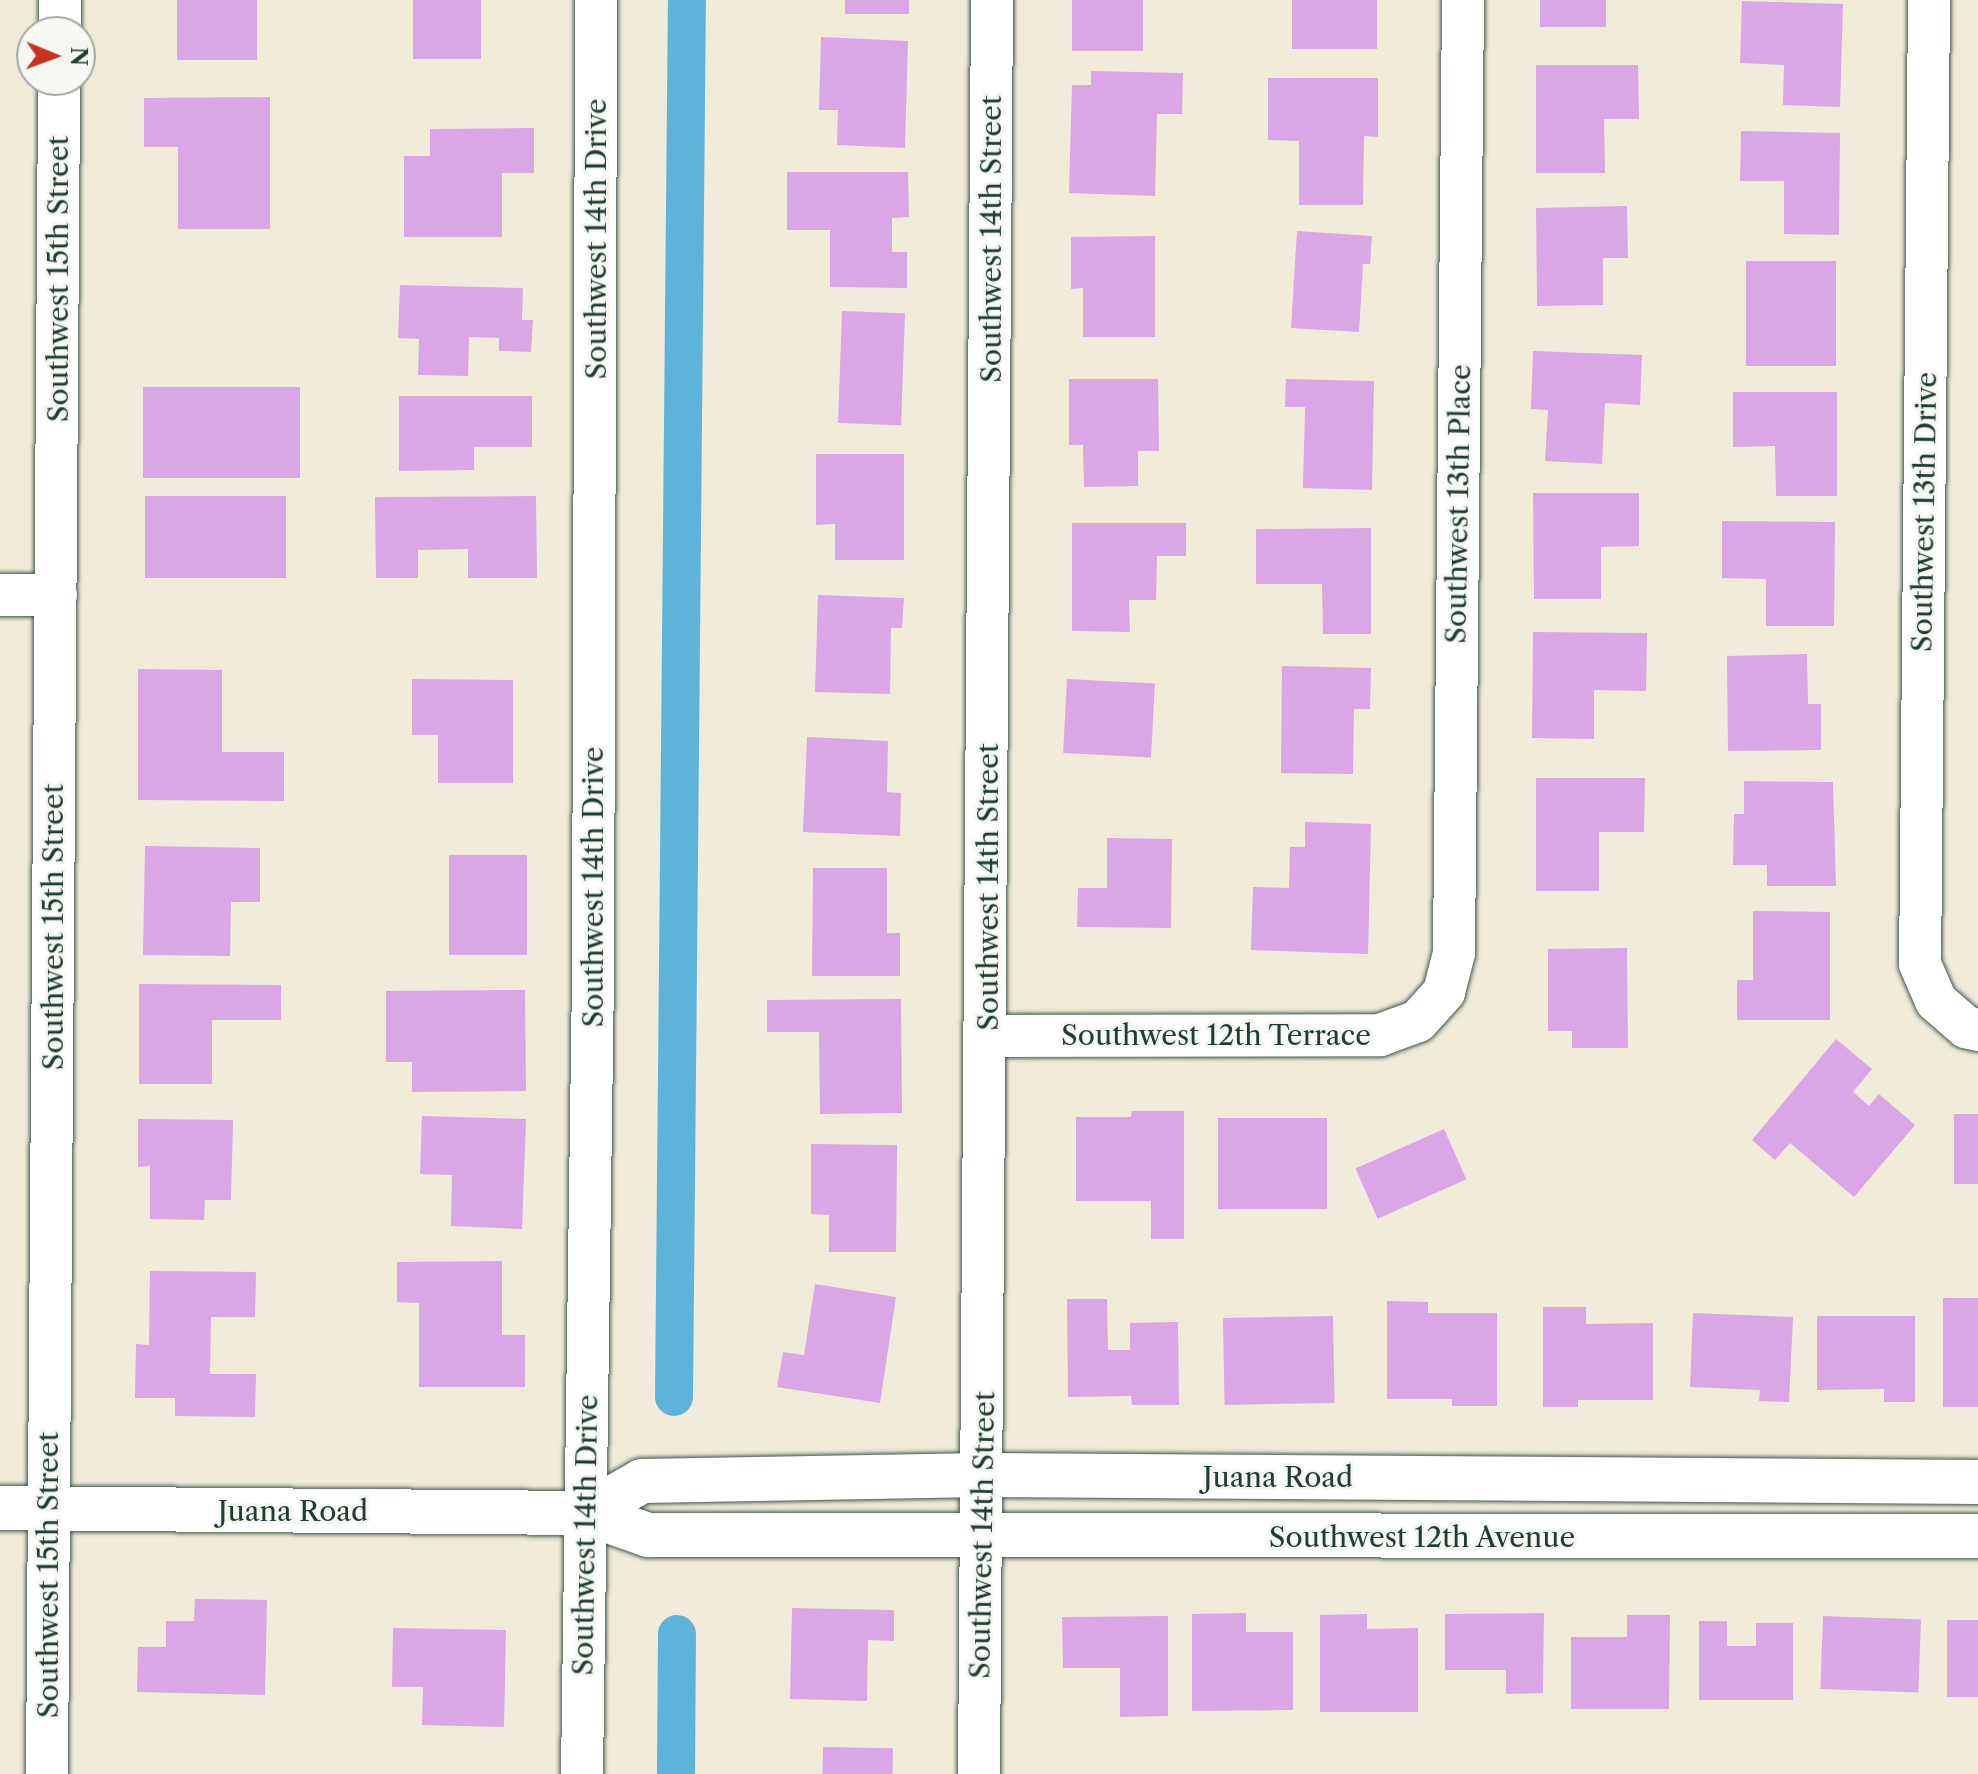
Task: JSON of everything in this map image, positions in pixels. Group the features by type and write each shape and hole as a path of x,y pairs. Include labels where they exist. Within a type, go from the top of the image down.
{"street":[{"name":"Southwest 14th Drive","path":"582,1774 596,0"},
{"name":"Southwest 14th Street","path":"979,1774 987,1036 992,0"},
{"name":"Southwest 13th Place","path":"1434,1003 1444,992 1454,953 1463,0"},
{"name":"Southwest 13th Drive","path":"1929,0 1920,964 1936,1001 1965,1022"},
{"name":"Southwest 15th Street","path":"47,1774 59,96"},
{"path":"0,595 56,595"},
{"name":"Southwest 12th Terrace","path":"987,1036 1380,1035 1418,1021 1434,1003"},
{"name":"Juana Road","path":"586,1513 642,1481 983,1475 1978,1482"},
{"name":"Juana Road","path":"0,1508 586,1513 648,1535 866,1535"},
{"name":"Southwest 12th Avenue","path":"866,1535 1978,1536"}],"building":[{"path":"177,0 257,0 257,60 177,60"},
{"path":"413,0 481,0 481,59 413,59"},
{"path":"845,0 909,0 909,14 845,14"},
{"path":"1072,0 1143,0 1143,51 1072,51"},
{"path":"1292,0 1377,0 1377,49 1292,49"},
{"path":"1540,0 1606,0 1606,27 1540,27"},
{"path":"1742,1 1843,4 1840,107 1783,105 1784,65 1740,63"},
{"path":"821,37 908,41 905,148 837,145 838,110 819,110"},
{"path":"1536,65 1638,65 1639,119 1604,119 1605,173 1536,173"},
{"path":"1091,71 1183,73 1182,114 1157,114 1155,196 1069,193 1072,85 1091,85"},
{"path":"1268,78 1378,78 1378,137 1364,136 1363,205 1299,205 1299,141 1268,140"},
{"path":"270,97 270,229 178,229 178,147 144,147 144,98"},
{"path":"534,128 534,173 502,173 502,237 404,237 404,156 430,156 430,129"},
{"path":"1741,131 1840,133 1839,235 1784,234 1784,181 1740,181"},
{"path":"787,172 908,172 909,217 892,218 892,252 907,252 907,288 830,287 830,230 787,230"},
{"path":"1627,206 1628,258 1603,258 1603,305 1537,306 1536,208"},
{"path":"1297,231 1372,236 1370,264 1363,264 1359,332 1291,328"},
{"path":"1155,236 1155,337 1083,337 1083,288 1071,289 1071,237"},
{"path":"1746,261 1836,261 1836,366 1746,366"},
{"path":"400,285 523,288 522,320 533,320 531,352 499,351 499,338 469,337 468,376 418,375 419,339 398,338"},
{"path":"842,311 905,313 901,425 838,423"},
{"path":"1533,351 1642,355 1640,405 1605,403 1602,464 1545,461 1548,410 1531,409"},
{"path":"1069,379 1158,379 1159,451 1138,451 1138,486 1084,487 1083,445 1069,445"},
{"path":"1286,379 1374,381 1372,490 1303,488 1305,407 1285,407"},
{"path":"143,387 300,387 300,478 143,478"},
{"path":"1733,392 1837,392 1837,496 1776,496 1775,446 1733,447"},
{"path":"399,396 532,396 532,447 474,447 474,470 399,471"},
{"path":"816,454 904,454 904,560 835,560 835,524 816,525"},
{"path":"1533,493 1639,493 1639,546 1601,547 1601,599 1534,599"},
{"path":"145,496 286,496 286,578 145,578"},
{"path":"536,496 537,578 468,578 468,549 418,550 418,578 376,578 375,497"},
{"path":"1722,521 1835,522 1834,626 1766,626 1766,579 1722,578"},
{"path":"1072,523 1186,523 1186,556 1157,556 1156,600 1129,600 1130,632 1072,631"},
{"path":"1371,528 1371,634 1323,634 1322,584 1256,584 1256,529"},
{"path":"818,595 904,598 902,628 891,628 890,694 815,692"},
{"path":"1533,632 1647,633 1646,691 1594,690 1594,739 1532,738"},
{"path":"1807,654 1808,704 1821,704 1821,750 1728,751 1727,656"},
{"path":"1282,666 1371,668 1370,709 1354,709 1353,774 1281,773"},
{"path":"138,669 222,670 222,752 284,752 284,801 138,800"},
{"path":"412,679 513,680 513,783 438,783 438,735 412,735"},
{"path":"1067,679 1155,684 1151,758 1063,753"},
{"path":"807,737 888,741 887,792 901,793 900,836 803,832"},
{"path":"1536,778 1645,778 1644,832 1599,832 1599,891 1536,891"},
{"path":"1744,781 1833,782 1836,886 1767,886 1767,865 1733,865 1734,814 1744,814"},
{"path":"1305,822 1371,824 1368,954 1251,950 1253,887 1289,888 1290,847 1305,847"},
{"path":"1107,838 1172,839 1171,928 1077,927 1078,888 1107,888"},
{"path":"145,846 260,848 260,902 231,902 230,956 143,955"},
{"path":"449,855 527,855 527,955 449,955"},
{"path":"813,868 887,868 887,933 900,933 900,976 812,976"},
{"path":"1753,911 1830,912 1830,1020 1737,1020 1737,980 1753,980"},
{"path":"1627,948 1628,1048 1572,1048 1572,1031 1548,1031 1548,949"},
{"path":"139,984 281,985 281,1020 212,1020 212,1084 139,1084"},
{"path":"525,990 526,1091 412,1092 412,1062 386,1062 386,991"},
{"path":"901,999 902,1113 820,1114 819,1032 767,1032 767,1000"},
{"path":"1836,1039 1872,1069 1853,1092 1869,1106 1879,1094 1915,1125 1854,1197 1790,1143 1775,1160 1752,1140"},
{"path":"1132,1111 1184,1111 1184,1239 1151,1239 1151,1201 1076,1201 1076,1117 1131,1117"},
{"path":"1954,1114 1978,1114 1978,1184 1954,1184"},
{"path":"422,1116 526,1119 522,1229 451,1226 452,1175 420,1174"},
{"path":"1218,1118 1327,1118 1327,1209 1218,1209"},
{"path":"138,1119 233,1120 231,1200 205,1200 204,1220 150,1219 150,1166 138,1167"},
{"path":"1444,1129 1466,1179 1378,1219 1355,1168"},
{"path":"811,1144 897,1145 896,1252 829,1252 829,1215 811,1214"},
{"path":"502,1261 502,1335 525,1335 525,1387 419,1387 419,1303 397,1302 397,1262"},
{"path":"150,1271 256,1272 255,1317 211,1317 210,1374 256,1374 255,1417 175,1416 175,1398 135,1398 136,1344 149,1345"},
{"path":"815,1284 896,1297 880,1403 777,1387 783,1352 804,1355"},
{"path":"1943,1298 1978,1298 1978,1407 1943,1407"},
{"path":"1067,1299 1107,1299 1108,1350 1130,1350 1130,1323 1178,1322 1179,1405 1132,1405 1131,1396 1068,1397"},
{"path":"1387,1301 1428,1302 1428,1313 1497,1313 1497,1406 1452,1406 1452,1399 1387,1399"},
{"path":"1543,1307 1586,1307 1586,1324 1653,1323 1653,1400 1578,1400 1578,1407 1543,1407"},
{"path":"1693,1313 1793,1317 1789,1402 1759,1401 1760,1390 1690,1387"},
{"path":"1333,1316 1335,1403 1225,1405 1223,1318"},
{"path":"1817,1316 1915,1316 1915,1402 1884,1402 1884,1389 1817,1390"},
{"path":"195,1599 267,1600 265,1695 137,1692 138,1647 166,1647 166,1621 194,1621"},
{"path":"792,1608 894,1610 894,1641 868,1640 867,1701 790,1699"},
{"path":"1246,1613 1246,1632 1293,1632 1293,1710 1192,1711 1192,1614"},
{"path":"1544,1613 1543,1693 1506,1694 1506,1670 1445,1670 1445,1614"},
{"path":"1367,1614 1367,1629 1418,1628 1418,1712 1320,1712 1320,1615"},
{"path":"1627,1615 1670,1615 1669,1709 1571,1709 1571,1637 1627,1637"},
{"path":"1168,1616 1168,1716 1120,1717 1120,1668 1063,1668 1062,1617"},
{"path":"1823,1616 1921,1619 1918,1692 1820,1689"},
{"path":"1947,1620 1978,1620 1978,1697 1947,1697"},
{"path":"1699,1621 1727,1621 1727,1646 1756,1646 1756,1623 1793,1623 1793,1700 1699,1700"},
{"path":"393,1628 506,1630 504,1727 422,1725 423,1687 392,1687"},
{"path":"823,1747 893,1748 893,1774 823,1774"}],"waterway":[{"path":"674,1397 687,0"},
{"path":"676,1774 677,1634"}]}
